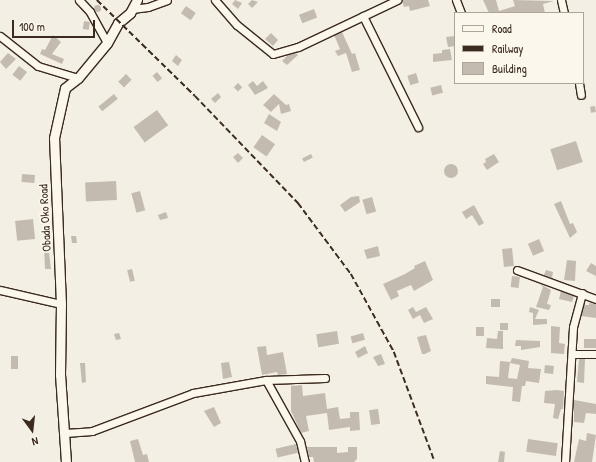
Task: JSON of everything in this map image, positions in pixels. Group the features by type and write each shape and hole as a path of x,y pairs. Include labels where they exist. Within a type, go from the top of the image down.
{"main road":[{"name":"Obada Oko Road","path":"66,462 60,375 61,304 54,138 65,88 78,78 107,43 118,23 132,10 137,0"}],"street":[{"path":"79,0 90,12 107,43"},
{"path":"132,10 148,8 167,0"},
{"path":"215,0 237,25 273,54 298,47 397,0"},
{"path":"456,0 461,12"},
{"path":"561,0 564,12"},
{"path":"363,16 418,127"},
{"path":"0,36 38,66 78,78"},
{"path":"579,84 581,95"},
{"path":"517,270 596,299"},
{"path":"0,290 61,304"},
{"path":"565,462 573,327 582,293"},
{"path":"572,354 596,354"},
{"path":"65,433 92,430 193,393 266,380 325,378"},
{"path":"266,380 300,441 305,462"}],"building":[{"path":"235,0 242,3 238,9 232,4"},
{"path":"252,0 258,2 252,8 248,4"},
{"path":"402,0 428,0 430,6 410,11 409,6 404,7"},
{"path":"483,0 496,0 499,11 515,6 513,0 554,1 543,4 545,12 489,12"},
{"path":"97,5 100,8 97,11 94,8"},
{"path":"186,6 196,13 191,20 181,13"},
{"path":"314,9 317,17 302,23 299,15"},
{"path":"84,21 90,22 89,30 83,29"},
{"path":"342,32 352,54 355,53 360,70 352,72 346,53 338,56 335,51 340,49 334,35"},
{"path":"271,33 278,40 273,46 265,39"},
{"path":"53,35 61,42 52,54 64,59 62,64 40,54 42,49 45,50"},
{"path":"454,36 454,46 448,47 446,37"},
{"path":"450,49 452,60 433,62 433,54 442,53 442,50"},
{"path":"8,53 16,59 6,69 0,62"},
{"path":"296,53 298,55 287,65 282,61 288,55"},
{"path":"176,55 182,60 178,66 172,61"},
{"path":"19,66 27,72 20,81 12,75"},
{"path":"157,72 162,78 158,82 152,76"},
{"path":"416,73 419,83 410,85 407,76"},
{"path":"126,74 132,80 124,87 118,82"},
{"path":"253,81 257,86 263,81 268,88 255,95 248,85"},
{"path":"238,83 242,87 238,91 234,87"},
{"path":"441,85 443,93 432,95 430,88"},
{"path":"218,93 221,97 215,103 211,99"},
{"path":"114,94 118,99 102,111 98,107"},
{"path":"274,94 286,105 289,104 291,111 281,114 279,104 271,112 263,105"},
{"path":"595,106 596,112 591,113 590,107"},
{"path":"157,110 168,125 145,142 134,127"},
{"path":"269,114 281,122 277,131 264,123"},
{"path":"262,135 275,144 267,156 253,147"},
{"path":"576,141 583,162 557,170 550,149"},
{"path":"238,153 243,158 238,163 233,157"},
{"path":"311,154 313,158 304,162 302,159"},
{"path":"494,154 499,162 487,170 483,164 486,162 485,159"},
{"path":"451,164 456,166 458,171 456,176 451,178 446,176 444,171 446,166"},
{"path":"22,174 35,175 34,183 21,182"},
{"path":"116,181 117,200 86,202 85,183"},
{"path":"140,191 145,210 136,213 131,193"},
{"path":"359,196 360,202 345,212 340,205 351,197"},
{"path":"372,197 376,211 367,214 362,200"},
{"path":"561,201 570,224 573,223 577,232 570,238 554,204"},
{"path":"474,205 484,223 479,226 472,215 466,219 462,212"},
{"path":"166,212 168,218 160,220 158,215"},
{"path":"33,219 35,239 17,241 15,221"},
{"path":"71,236 76,236 77,243 72,243"},
{"path":"539,239 544,251 533,256 528,244"},
{"path":"48,245 51,269 45,269 44,246"},
{"path":"378,246 380,256 367,259 364,250"},
{"path":"512,248 514,266 504,267 502,249"},
{"path":"567,260 576,261 575,281 564,280"},
{"path":"425,261 433,280 414,291 411,285 397,291 399,296 391,300 383,284 405,274 415,268 414,266"},
{"path":"591,263 596,266 596,276 586,271"},
{"path":"132,269 135,281 130,282 127,270"},
{"path":"546,270 553,272 552,278 544,275"},
{"path":"512,276 520,277 519,288 511,287"},
{"path":"540,284 551,290 547,304 551,305 549,310 536,307 543,287"},
{"path":"561,291 574,296 572,302 559,299"},
{"path":"491,299 500,299 500,307 491,307"},
{"path":"589,303 596,304 596,318 581,316 584,305 589,305"},
{"path":"413,307 416,312 426,307 433,319 424,323 420,315 413,319 408,310"},
{"path":"530,307 539,310 535,319 547,319 547,324 533,325 533,313 529,312"},
{"path":"500,323 508,323 508,330 500,330"},
{"path":"551,326 560,327 559,343 565,344 564,354 551,353"},
{"path":"476,327 484,327 484,336 476,336"},
{"path":"337,331 339,344 318,347 316,334"},
{"path":"498,331 503,331 503,349 486,348 487,338 497,339"},
{"path":"119,333 121,339 116,340 114,334"},
{"path":"363,333 365,340 352,343 351,337"},
{"path":"426,335 431,351 422,354 417,337"},
{"path":"584,339 596,339 596,348 584,348"},
{"path":"516,340 540,341 540,347 521,350 521,346 515,346"},
{"path":"266,346 267,355 283,352 287,374 278,375 277,372 262,375 257,347"},
{"path":"365,346 368,353 358,358 355,352"},
{"path":"381,354 385,364 378,366 373,357"},
{"path":"11,356 18,356 18,369 11,369"},
{"path":"512,358 529,361 528,368 541,369 539,383 526,381 525,386 522,386 520,402 512,401 513,387 486,384 486,376 499,377 500,361 510,362 508,378 517,379 520,365 510,363"},
{"path":"579,359 585,359 584,383 577,382"},
{"path":"229,362 232,377 223,379 221,363"},
{"path":"80,363 85,363 86,382 82,383"},
{"path":"545,365 554,366 553,374 544,373"},
{"path":"302,385 303,396 325,393 327,409 338,407 340,419 350,418 350,412 359,412 360,430 350,431 350,427 329,430 327,413 306,416 309,431 301,433 291,411 291,386"},
{"path":"545,391 564,391 563,409 561,409 558,419 553,418 555,404 544,403"},
{"path":"574,400 596,404 596,414 586,413 584,423 574,422"},
{"path":"214,407 221,423 214,427 204,411"},
{"path":"378,409 380,424 371,425 369,410"},
{"path":"587,433 596,435 592,462 574,462 579,439 586,441"},
{"path":"138,439 143,455 147,454 149,462 135,462 130,441"},
{"path":"528,439 558,443 556,456 526,452"},
{"path":"296,444 298,453 278,457 276,449"},
{"path":"307,447 337,447 337,453 348,452 348,447 357,447 357,459 354,462 314,462 313,457 309,457"},
{"path":"500,451 505,452 504,462 498,462"}],"railway":[{"path":"97,0 195,96 298,203 351,274 394,352 435,462"}]}
